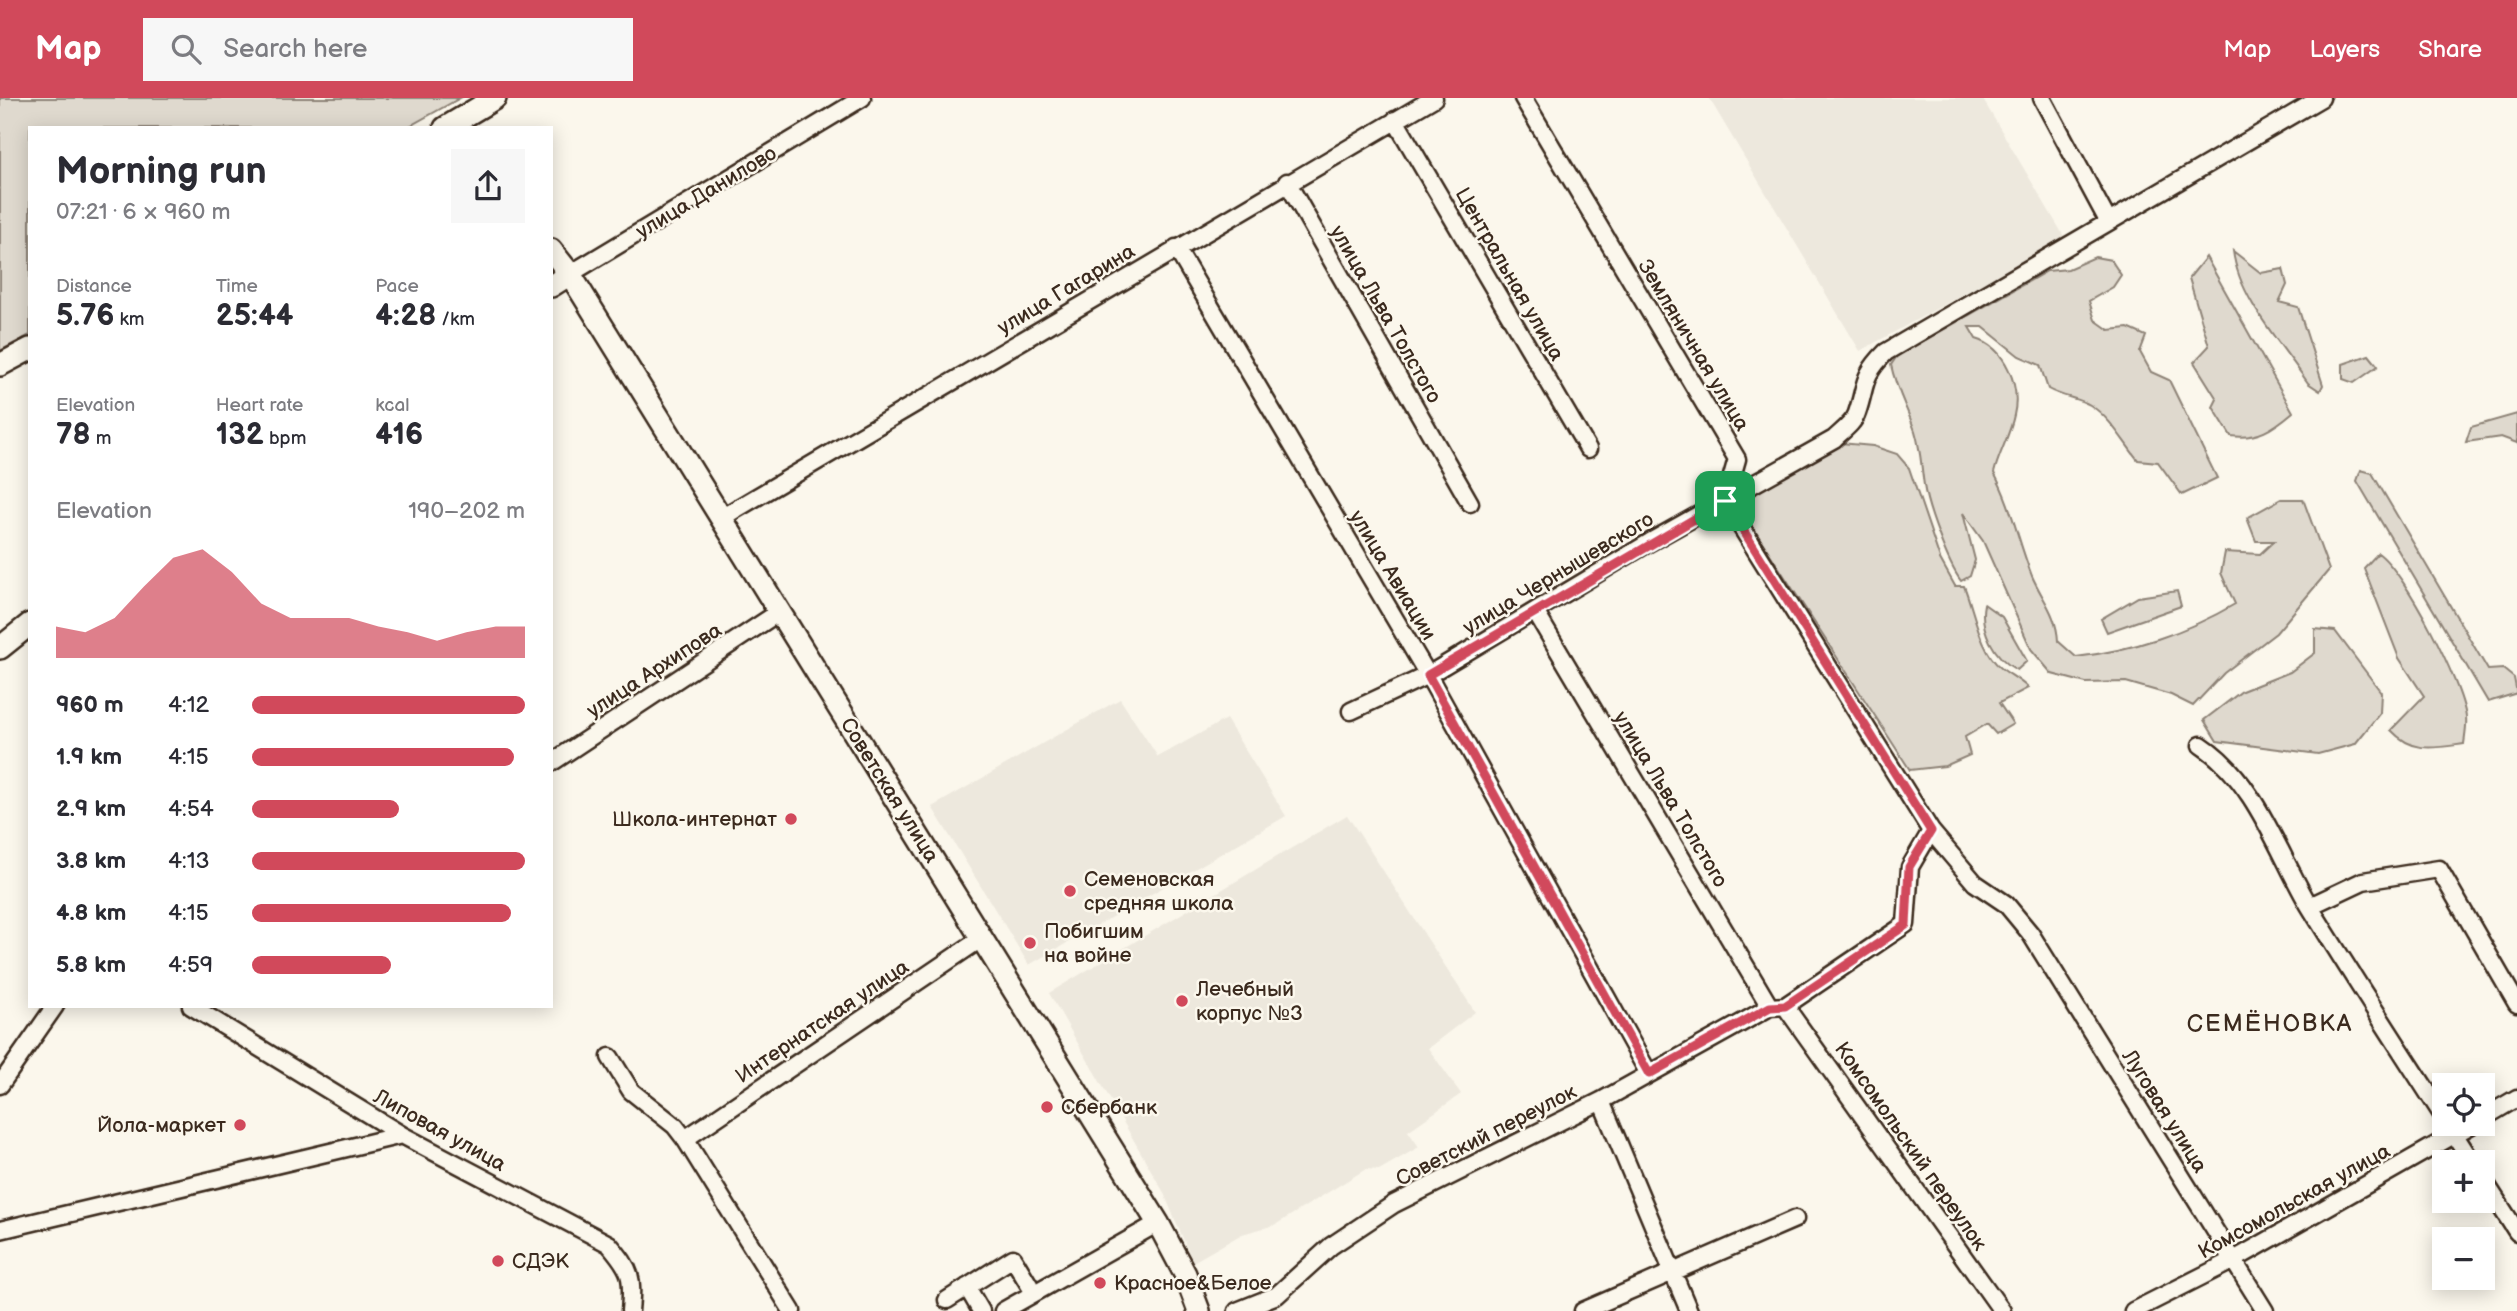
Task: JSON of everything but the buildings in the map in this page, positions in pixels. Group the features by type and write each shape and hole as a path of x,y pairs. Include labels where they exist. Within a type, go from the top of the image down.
{"main road":[{"path":"453,126 495,98"},
{"name":"Советская улица","path":"553,253 570,274 1158,1223 1185,1274 1199,1311"},
{"name":"улица Данилово","path":"553,285 570,274"},
{"path":"0,365 28,350"},
{"path":"0,649 28,626"}],"street":[{"name":"улица Данилово","path":"570,274 862,98"},
{"name":"улица Гагарина","path":"721,518 1287,182 1434,98"},
{"name":"Земляничная улица","path":"1523,98 1737,459 1725,501"},
{"path":"2042,98 2108,221"},
{"name":"улица Чернышевского","path":"1350,711 1428,675 1536,613 1650,542 1834,439 1856,416 1863,382 1872,366 1886,352 2321,98"},
{"name":"Центральная улица","path":"1395,121 1588,449"},
{"name":"улица Льва Толстого","path":"1287,182 1471,503"},
{"name":"улица Авиации","path":"1176,248 1428,675 1649,1074"},
{"path":"1601,1101 1778,1007 1906,925 1909,867 1931,831 1725,501"},
{"name":"улица Архипова","path":"553,762 779,612"},
{"name":"улица Льва Толстого","path":"1536,613 1778,1007"},
{"path":"2201,745 2220,757 2240,781 2310,906 2432,1099"},
{"name":"Луговая улица","path":"1931,831 1975,883 2006,904 2030,933 2264,1311"},
{"path":"2310,906 2363,881 2439,869 2517,1004"},
{"name":"Интернатская улица","path":"685,1139 982,938"},
{"name":"Комсомольский переулок","path":"1778,1007 2002,1311"},
{"path":"0,1085 54,1008"},
{"name":"Липовая улица","path":"194,1008 402,1135 609,1244 628,1265 632,1280 629,1311"},
{"path":"610,1057 631,1091 675,1126 685,1139 792,1311"},
{"path":"2495,1111 2517,1098"},
{"name":"Советский переулок","path":"1237,1311 1277,1295 1331,1246 1394,1205 1601,1101 1689,1311"},
{"path":"0,1230 402,1135"},
{"name":"Комсомольская улица","path":"2133,1311 2232,1261 2433,1136"},
{"path":"2495,1197 2517,1231"},
{"path":"1583,1311 1795,1219"},
{"path":"1003,1311 1158,1223"},
{"path":"947,1300 1013,1258 1034,1293"},
{"path":"967,1287 981,1311"}],"shaded area":[{"path":"0,98 460,98 410,126 28,126 28,336 0,351"},
{"path":"1709,98 1982,98 2065,238 1860,351"},
{"path":"2233,251 2261,273 2283,269 2287,285 2279,302 2298,307 2323,385 2320,391 2308,383 2252,303 2243,286"},
{"path":"2095,257 2111,260 2121,275 2113,287 2089,301 2095,320 2109,330 2128,328 2146,336 2140,352 2151,372 2169,380 2217,478 2182,495 2158,462 2138,460 2097,410 2048,389 2040,365 2019,356 1983,327 1969,327 1976,339 1986,343 2003,359 2013,380 2016,404 2014,415 1994,473 2006,498 2032,576 2052,615 2058,641 2076,657 2117,650 2158,639 2235,604 2221,573 2225,552 2260,554 2274,541 2256,541 2247,518 2281,499 2303,499 2329,570 2276,633 2224,673 2193,706 2171,695 2126,682 2086,683 2052,674 2031,649 1983,541 1963,513 1975,560 1970,576 1961,581 1944,549 1934,521 1926,495 1917,438 1891,365 1897,356 2047,271 2068,269"},
{"path":"2206,257 2293,412 2257,435 2231,436 2213,407 2217,399 2194,362 2209,346 2189,278"},
{"path":"2369,355 2378,366 2354,383 2343,379 2343,364"},
{"path":"2517,414 2517,443 2501,437 2466,442 2471,427"},
{"path":"1840,443 1873,446 1897,454 1909,468 1940,559 1955,586 1964,586 1988,652 2001,668 2028,688 1999,703 2013,724 1996,734 1987,724 1965,737 1970,755 1945,766 1910,770 1735,500"},
{"path":"2361,470 2372,473 2488,670 2503,669 2514,678 2517,693 2488,702 2357,481"},
{"path":"2378,553 2390,564 2417,604 2454,679 2466,717 2464,744 2425,748 2408,743 2391,730 2424,696 2399,658 2364,568"},
{"path":"2177,591 2181,606 2107,632 2101,619 2138,597"},
{"path":"1984,604 2002,617 2027,661 2017,670 2001,658 1990,642 1984,623"},
{"path":"2315,629 2335,631 2381,692 2380,713 2355,744 2318,754 2217,741 2204,720 2242,691 2290,672 2315,653"},
{"name":"Семеновская средняя школа","path":"1120,699 1158,757 1226,719 1286,816 1029,965 932,807"},
{"path":"1347,815 1475,1012 1428,1048 1461,1094 1408,1131 1419,1147 1379,1170 1366,1169 1275,1225 1242,1234 1193,1262 1163,1191 1049,993"}],"place":[{"name":"Школа-интернат","path":"791,819"},
{"name":"Семеновская средняя школа","path":"1070,891"},
{"name":"Побигшим на войне","path":"1030,943"},
{"name":"Лечебный корпус №3","path":"1182,1001"},
{"name":"Сбербанк","path":"1047,1107"},
{"name":"Йола-маркет","path":"240,1125"},
{"name":"СДЭК","path":"498,1261"},
{"name":"Красное&Белое","path":"1100,1283"}],"district":[{"name":"СЕМЁНОВКА","path":"2270,1023"}],"route":[{"path":"1725,501 1931,831 1909,867 1906,925 1785,1006 1770,1007 1649,1074 1637,1048 1428,675 1536,613 1650,542 1725,501"}]}
